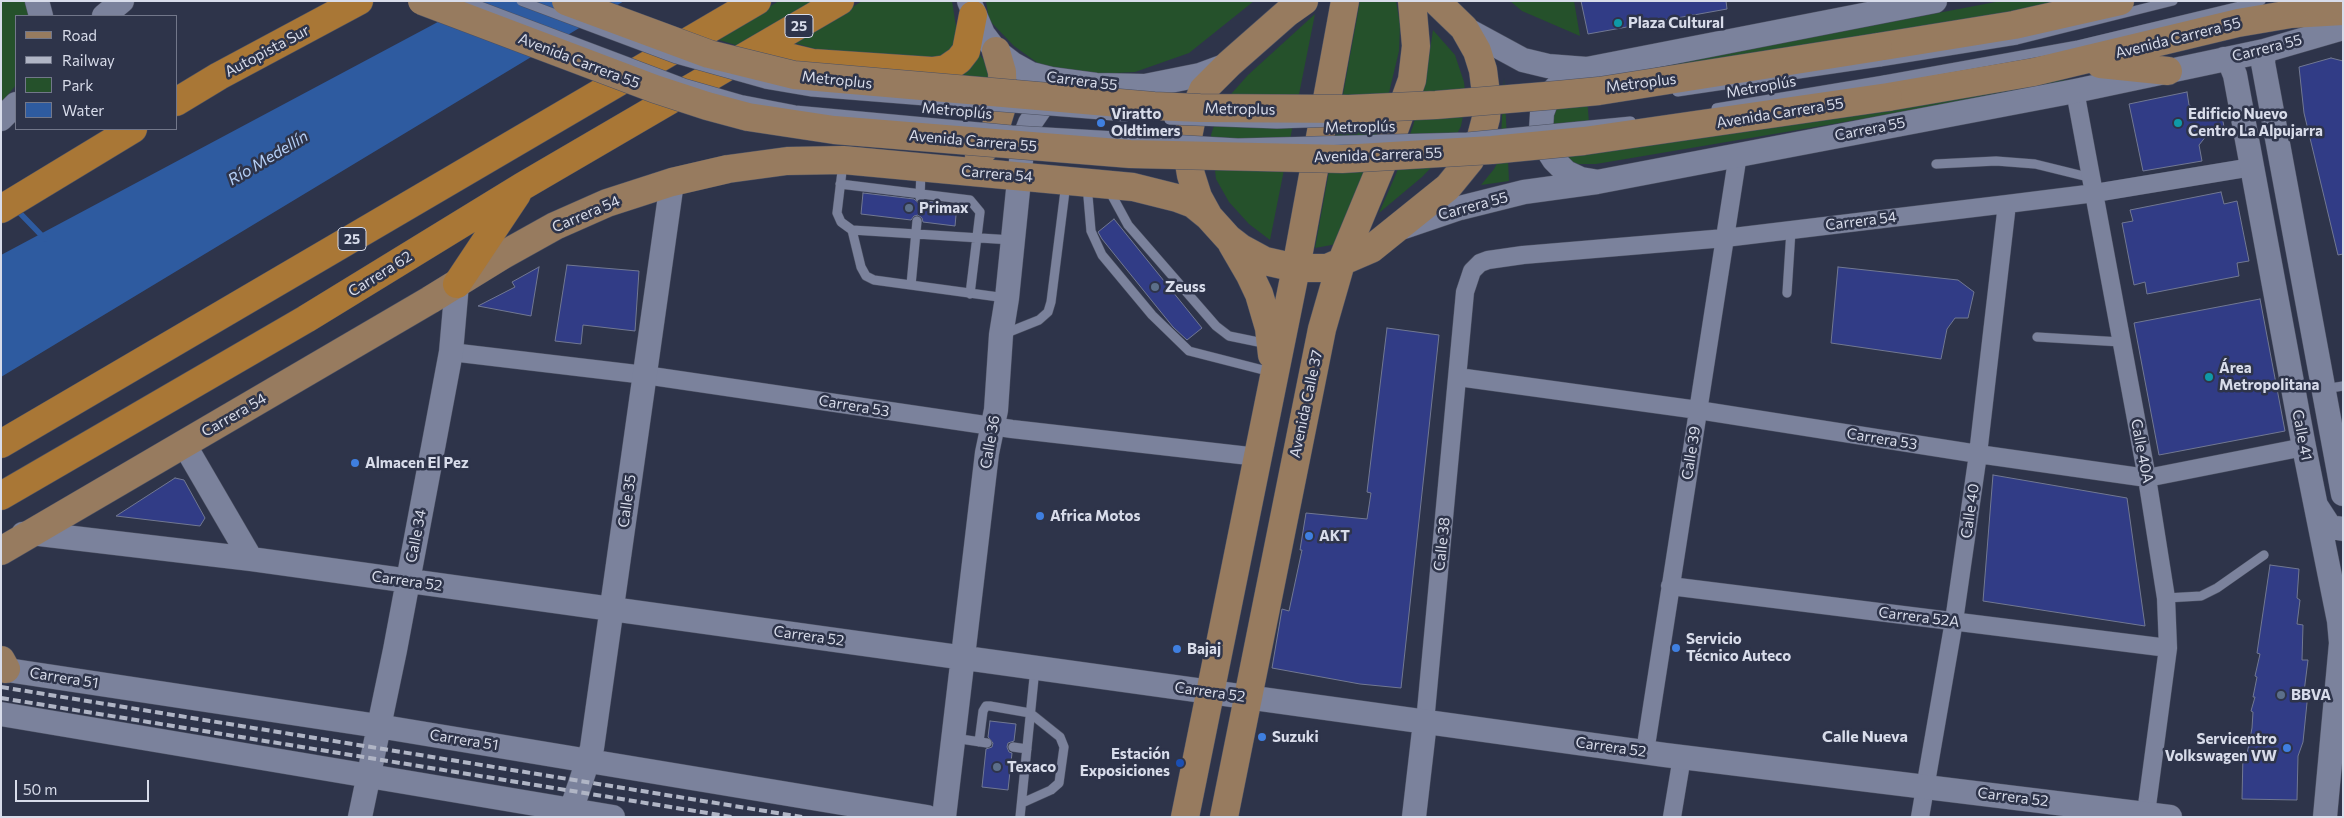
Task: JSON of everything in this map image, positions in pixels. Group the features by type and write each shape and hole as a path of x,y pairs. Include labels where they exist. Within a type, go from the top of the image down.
{"highway":[{"name":"25","path":"1,444 757,1"},
{"name":"25","path":"758,50 840,1"},
{"name":"Autopista Sur","path":"178,101 219,76 358,2"},
{"path":"758,50 813,63 932,71 946,69 959,60 966,51 971,8"},
{"name":"Carrera 62","path":"1,496 306,319 523,186 758,50"},
{"path":"86,157 99,130"},
{"path":"11,203 131,130"},
{"path":"457,284 523,186"}],"main road":[{"name":"Avenida Carrera 55","path":"422,1 656,89 748,117 834,130 1130,154 1342,159 1492,150 1584,141 1886,88 1993,80 2078,62 2238,23 2291,14 2343,11"},
{"path":"566,1 709,54 794,75 1145,106 1349,109 1436,105 1557,95 1879,55 2120,1"},
{"path":"1185,817 1258,457 1275,355 1296,268 1345,1"},
{"name":"Avenida Calle 37","path":"1224,817 1314,360 1341,262 1379,173 1412,80 1416,46 1412,1"},
{"path":"1228,238 1253,256 1277,264 1296,268 1327,268 1371,249 1398,229 1459,176 1470,160 1481,137 1486,118 1486,83 1477,51 1464,28 1442,3"},
{"path":"1275,355 1259,294 1247,268 1228,238 1209,217 1198,197 1191,175 1188,137 1192,118 1203,90 1294,5"},
{"path":"964,171 992,139 999,118 1003,103 1003,88 1002,72 996,51"},
{"path":"2078,62 2168,71"},
{"name":"Carrera 54","path":"31,533 555,226 607,204 672,182 728,169 787,161 920,186 964,171 1086,182 1164,193 1193,204 1209,217"},
{"path":"1,551 31,533"},
{"path":"1,566 11,551 31,533"}],"street":[{"path":"37,1 40,15"},
{"path":"105,15 122,1"},
{"path":"1597,182 1581,179 1566,172 1554,160 1545,146 1541,130 1542,113 1548,97 1558,84 1571,74 1587,69 1935,1"},
{"name":"Carrera 55","path":"971,8 983,34 996,51 1012,64 1031,74 1067,82 1145,86 1200,75 1229,64"},
{"path":"1464,28 1523,60 1548,66 1587,69"},
{"name":"Carrera 55","path":"1398,229 1524,192 1597,182 2076,91 2264,50 2343,28"},
{"name":"Calle 41","path":"2264,50 2263,63 2333,387 2343,494"},
{"name":"Calle 41","path":"2224,59 2235,74 2304,447 2339,620 2340,643 2325,817"},
{"name":"Calle 36","path":"944,817 987,453 996,410 1001,335 1013,240 1022,141 1030,123 1041,107 1067,82"},
{"name":"Calle 40A","path":"2076,91 2147,478 2166,598 2168,648 2146,814"},
{"path":"1,119 15,105"},
{"name":"Calle 39","path":"1644,752 1738,154"},
{"name":"Carrera 54","path":"1472,272 1480,264 1496,258 1725,238 2007,204 2093,186 2252,167"},
{"name":"Calle 35","path":"570,813 592,748 672,182"},
{"name":"Calle 40","path":"1920,817 1954,621 1978,454 2007,204"},
{"name":"Calle 38","path":"1414,817 1465,292 1472,272"},
{"name":"Calle 34","path":"360,817 408,581 451,352 457,284"},
{"name":"Carrera 53","path":"451,352 645,375 993,427 1258,457"},
{"name":"Carrera 53","path":"1458,378 1698,410 1978,454 2147,478 2304,447"},
{"path":"184,444 251,559"},
{"path":"2316,506 2323,520 2330,527 2343,529"},
{"name":"Carrera 52","path":"1,536 31,533 251,559 1644,752 2170,817"},
{"name":"Carrera 52A","path":"1670,586 2168,648"},
{"name":"Carrera 51","path":"3,666 927,817"},
{"path":"1,714 368,776 570,813 613,817"},
{"path":"1672,817 1682,757"}],"lane":[{"name":"Metroplús","path":"467,1 684,83 743,100 795,110 1012,130 1238,142 1467,137 1639,120"},
{"name":"Metroplus","path":"521,1 676,59 765,84 812,92 1135,118"},
{"path":"1879,55 2017,40 2173,1"},
{"name":"Metroplús","path":"1707,110 1886,88 2078,45 2261,1"},
{"name":"Metroplus","path":"1671,93 1879,55"},
{"path":"1536,110 1555,107"},
{"path":"1472,115 1500,113"},
{"name":"Metroplus","path":"1163,120 1277,124 1345,122"},
{"path":"1389,121 1406,120"},
{"path":"1936,164 1996,160 2035,164 2093,186"},
{"path":"841,172 837,213 841,222 852,230 1013,240"},
{"path":"1086,182 1128,225 1154,262 1181,294 1229,336 1275,355"},
{"path":"1086,182 1091,231 1102,255 1124,283 1155,312 1190,351 1275,355"},
{"path":"1001,335 1039,320 1048,312 1086,182"},
{"path":"920,186 970,200 980,212 970,294"},
{"path":"911,285 917,221"},
{"path":"852,230 860,267 866,276 874,280 1006,298"},
{"path":"1787,293 1791,230"},
{"path":"1124,283 1132,277"},
{"path":"2037,337 2121,342"},
{"path":"2166,598 2201,596 2217,588 2264,555"},
{"path":"1020,817 1034,667"},
{"path":"953,738 983,742 983,711 986,706 1030,713 1063,741 1061,780 1057,786 1022,803"},
{"path":"1013,747 1027,749"}],"green space":[{"path":"1,1 26,1 29,15 15,15 15,86 1,103"},
{"path":"779,1 814,1 742,47 716,39"},
{"path":"862,1 952,1 957,33 956,42 950,50 941,56 917,59 828,53 795,43"},
{"path":"986,1 1254,1 1189,53 1135,72 1075,75 1046,69 1014,46 989,20"},
{"path":"1360,1 1396,1 1400,24 1399,51 1380,130 1337,244 1315,248"},
{"path":"1510,1 1574,1 1580,36 1522,11"},
{"path":"2001,1 2078,1 1586,83 1591,150 1999,87 2093,77 1922,109 1596,164 1578,164 1565,159 1552,132 1552,114 1574,82"},
{"path":"1315,14 1270,240 1249,224 1229,202 1216,179 1211,135 1218,113 1232,93 1248,75"},
{"path":"1433,30 1455,55 1464,82 1466,101 1461,126 1450,148 1422,177 1379,213 1396,174 1413,126 1426,76"},
{"path":"977,51 999,80 941,76"},
{"path":"1504,78 1509,181 1481,185 1500,158"}],"water":[{"name":"Río Medellín","path":"473,1 624,1 1,377 1,255 436,23"}],"building":[{"name":"Plaza Cultural","path":"1581,1 1726,1 1727,9 1588,34"},
{"path":"2331,58 2343,61 2343,254 2338,255 2304,113 2299,67"},
{"name":"Edificio Nuevo Centro La Alpujarra","path":"2187,92 2189,105 2204,114 2221,111 2225,132 2207,135 2199,145 2202,161 2143,171 2129,104"},
{"path":"2221,192 2224,204 2237,201 2249,261 2237,263 2239,276 2147,294 2145,282 2134,285 2122,223 2133,221 2130,210"},
{"name":"Primax","path":"863,193 914,199 919,204 926,201 957,205 955,226 923,222 922,218 918,215 914,216 911,220 861,214"},
{"name":"Zeuss","path":"1114,219 1202,328 1187,340 1173,327 1102,239 1098,232"},
{"path":"567,265 639,271 635,331 583,325 581,344 555,341"},
{"path":"539,267 531,316 478,306 515,287 512,282"},
{"path":"1838,267 1958,280 1974,292 1968,318 1955,318 1947,329 1941,359 1831,343"},
{"name":"Área Metropolitana","path":"2260,299 2285,431 2159,455 2134,323"},
{"path":"1387,328 1439,335 1401,688 1360,684 1272,668 1282,609 1289,611 1302,550 1300,550 1306,513 1367,519 1371,493 1367,492"},
{"path":"1993,475 2127,498 2145,626 1983,601"},
{"path":"175,478 184,480 205,518 200,526 116,516"},
{"path":"2270,565 2299,569 2297,598 2300,600 2297,624 2303,625 2302,660 2308,660 2304,692 2308,693 2303,742 2298,756 2297,800 2242,799 2243,754 2247,754 2252,728 2253,712 2251,711 2255,697 2253,697 2257,677 2255,676 2260,654 2257,653"},
{"name":"Texaco","path":"990,721 1016,724 1014,741 1008,743 1007,747 1009,752 1012,753 1008,790 982,787 986,749 992,747 993,743 988,737"}],"waterway":[{"path":"15,208 45,239"}],"railway":[{"path":"1,687 802,817"},
{"path":"1,698 732,817"}],"place":[{"name":"Plaza Cultural","path":"1618,23"},
{"name":"Viratto Oldtimers","path":"1101,123"},
{"name":"Edificio Nuevo Centro La Alpujarra","path":"2178,123"},
{"name":"Primax","path":"909,208"},
{"name":"Zeuss","path":"1155,287"},
{"name":"Área Metropolitana","path":"2209,377"},
{"name":"Almacen El Pez","path":"355,463"},
{"name":"Africa Motos","path":"1040,516"},
{"name":"AKT","path":"1309,536"},
{"name":"Servicio Técnico Auteco","path":"1676,648"},
{"name":"Bajaj","path":"1177,649"},
{"name":"BBVA","path":"2281,695"},
{"name":"Suzuki","path":"1262,737"},
{"name":"Servicentro Volkswagen VW","path":"2287,748"},
{"name":"Estación Exposiciones","path":"1180,763"},
{"name":"Texaco","path":"997,767"}],"district":[{"name":"Calle Nueva","path":"1865,737"}]}
